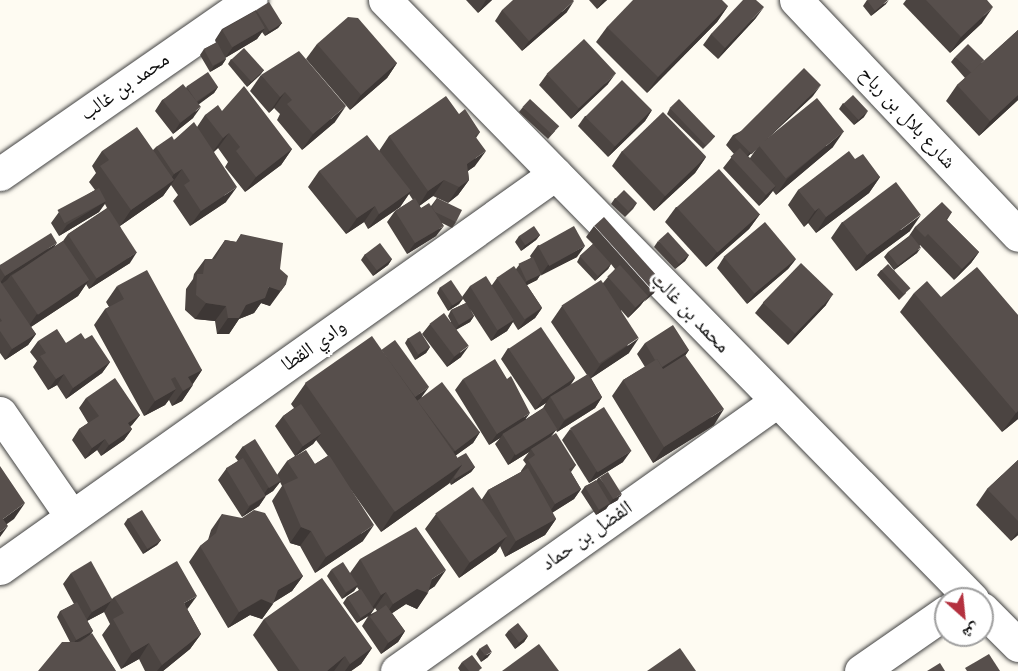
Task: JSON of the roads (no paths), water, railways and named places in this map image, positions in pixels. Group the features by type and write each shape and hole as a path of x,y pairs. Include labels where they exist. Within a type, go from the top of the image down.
{"street":[{"name":"محمد بن غالب","path":"0,174 250,0"},
{"name":"محمد بن غالب","path":"385,0 776,402 952,587"},
{"name":"شارع بلال بن رباح","path":"796,0 1018,236"},
{"name":"وادي القطا","path":"0,568 555,174"},
{"name":"الفضل بن حماد","path":"397,671 776,402"},
{"path":"0,413 72,518"},
{"path":"861,671 934,624"},
{"name":"محمد بن غالب","path":"994,625 1018,645"}]}
